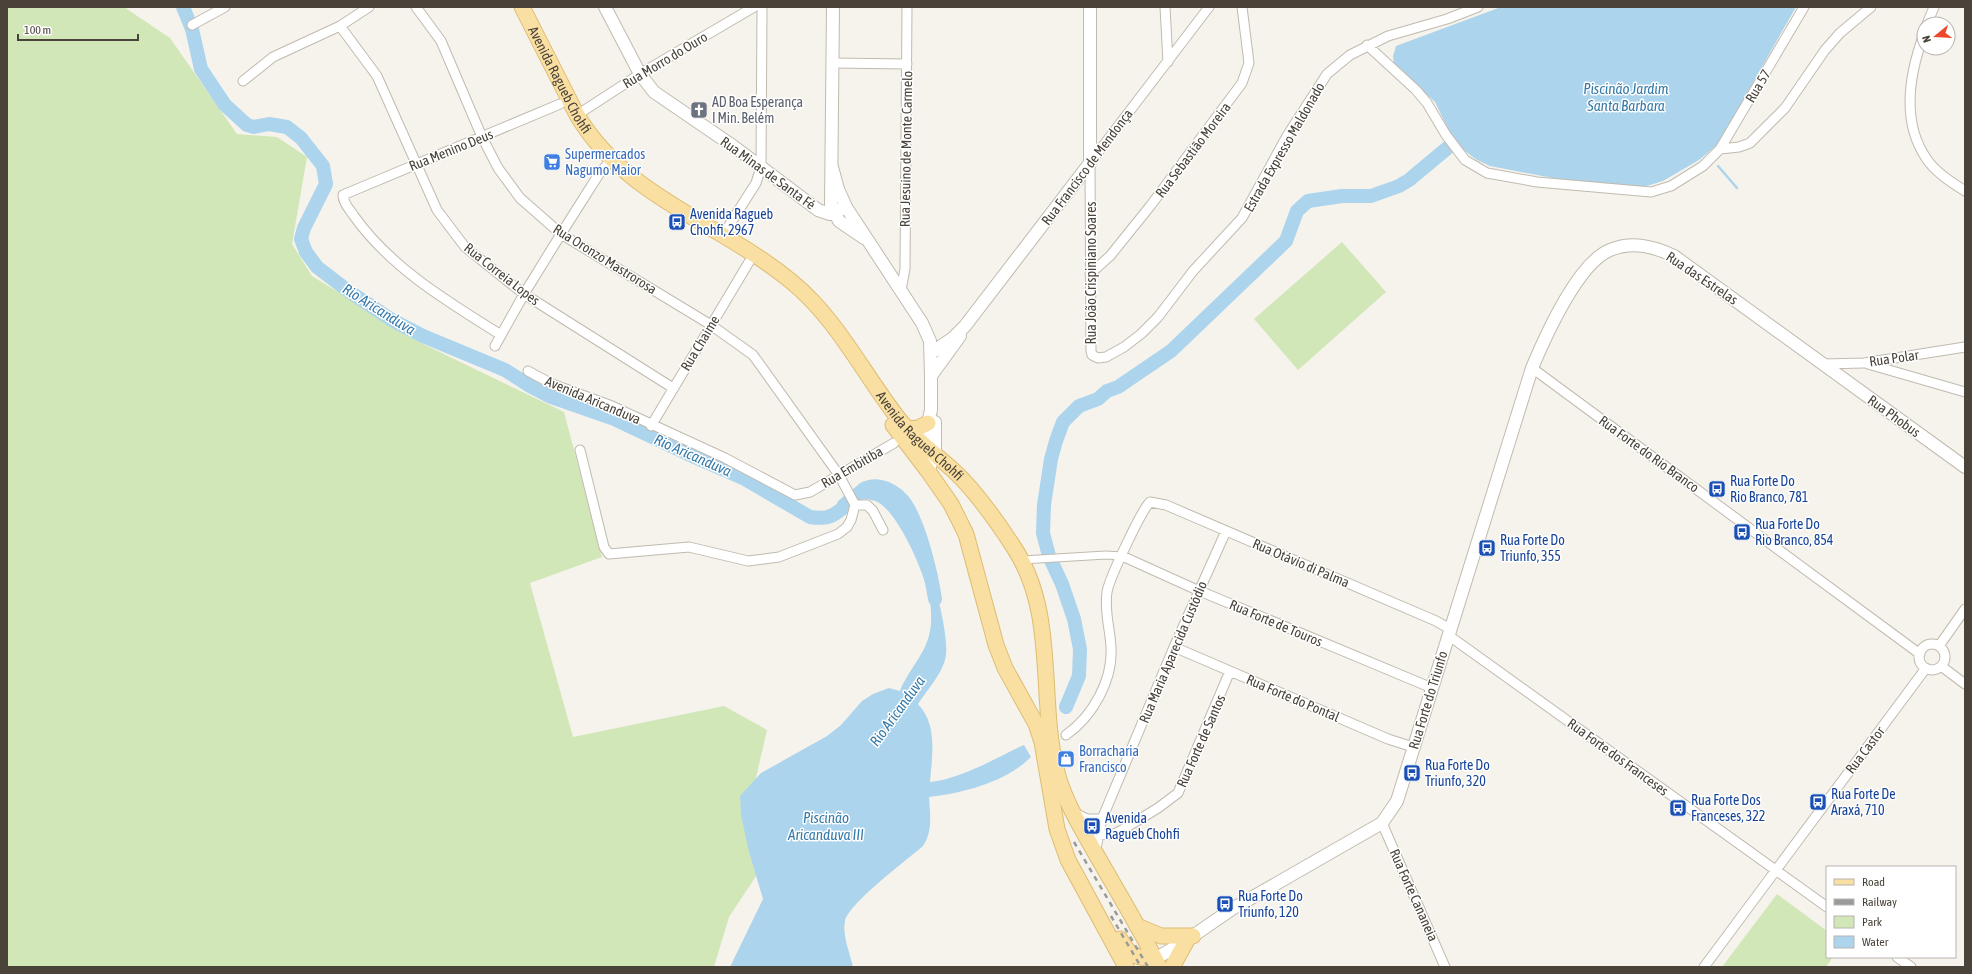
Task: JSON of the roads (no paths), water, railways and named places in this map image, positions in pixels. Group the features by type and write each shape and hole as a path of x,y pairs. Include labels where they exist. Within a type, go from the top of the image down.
{"main road":[{"name":"Avenida Ragueb Chohfi","path":"511,7 560,104 584,143 608,163 643,197 749,262 772,277 792,294 817,320 887,418 927,458 955,472 982,504 1022,560 1034,588 1041,620 1045,650 1049,729 1053,756 1064,793 1072,811 1094,843 1157,963"},
{"name":"Avenida Ragueb Chohfi","path":"522,7 577,115 608,163 723,235 790,280 820,308 908,429 927,458 966,534 998,651 1005,668 1036,724 1042,742 1057,829 1065,853 1126,967"},
{"path":"908,429 918,428 929,416"},
{"path":"1065,853 1067,842 1070,838 1080,836 1094,843"},
{"path":"1073,870 1083,877 1090,885 1126,950 1139,958 1157,963"},
{"path":"1137,926 1161,936 1190,938"},
{"path":"1172,967 1178,955 1190,938"}],"street":[{"path":"192,25 210,11 225,7"},
{"path":"243,81 273,57 340,26 370,7"},
{"name":"Rua Oronzo Mastrorosa","path":"416,7 436,32 446,50 482,137 498,168 512,189 537,215 561,234 711,325 753,355 806,426 839,475 854,503"},
{"name":"Rua Minas de Santa Fé","path":"606,7 640,74 647,85 663,100 733,146 818,210 826,214 834,213 846,207"},
{"name":"Rua Morro do Ouro","path":"577,115 640,74 754,7"},
{"path":"723,235 756,183 761,167 762,7"},
{"path":"833,7 832,167 830,194 834,213 845,226 866,239"},
{"name":"Rua Jesuino de Monte Carmelo","path":"901,290 905,269 907,7"},
{"name":"Rua João Crispiniano Soares","path":"1090,7 1091,351 1094,357 1106,357"},
{"path":"1165,7 1168,62"},
{"name":"Rua Francisco de Mendonça","path":"931,353 953,338 965,326 1209,7"},
{"name":"Rua Sebastião Moreira","path":"1090,274 1110,256 1151,205 1242,83 1249,63 1242,7"},
{"name":"Rua 57","path":"1367,45 1420,94 1458,152 1474,167 1487,173 1537,182 1651,192 1671,186 1708,162 1718,152 1804,7"},
{"path":"1718,152 1739,148 1750,143 1785,108 1825,50 1840,33 1871,7"},
{"name":"Estrada Expresso Maldonado","path":"1106,357 1141,334 1158,317 1193,271 1216,249 1242,218 1287,136 1317,87 1327,74 1338,64 1367,45 1396,33 1447,19 1477,8"},
{"name":"Rua Correia Lopes","path":"340,26 376,76 434,204 448,226 480,261 524,294 673,388"},
{"path":"1917,56 1912,77 1911,103 1918,144 1926,158 1940,173 1965,191"},
{"path":"833,63 907,64"},
{"name":"Rua Menino Deus","path":"501,335 429,288 384,250 362,228 344,201 343,196 346,193 560,104"},
{"path":"496,346 524,294 561,234 608,163"},
{"path":"832,167 838,189 846,207 901,290 924,328 930,341 932,376 929,416 935,422 927,458"},
{"name":"Rua das Estrelas","path":"1532,368 1564,301 1595,261 1609,250 1642,245 1659,249 1674,256 1823,364"},
{"name":"Rua Chaime","path":"651,426 749,262"},
{"name":"Rua Francisco de Mendonça","path":"932,376 956,343 965,326"},
{"name":"Rua Polar","path":"1823,364 1864,363 1965,346"},
{"path":"1864,363 1965,392"},
{"name":"Rua Phobus","path":"1823,364 1965,467"},
{"name":"Rua Forte do Triunfo","path":"1157,963 1232,909 1382,823 1396,801 1532,368"},
{"name":"Rua Forte do Rio Branco","path":"1532,368 1920,654"},
{"name":"Avenida Aricanduva","path":"528,371 552,384 612,406 651,426 724,458 792,494 801,495 810,492"},
{"name":"Rua Embitiba","path":"810,492 894,443"},
{"path":"580,450 604,547 609,554 689,547 744,560 772,558 820,542 838,534 847,527 851,520 854,503 867,504 873,511 883,530"},
{"name":"Rua Otávio di Palma","path":"1122,556 1150,502 1166,505 1436,621 1449,632"},
{"name":"Rua Maria Aparecida Custódio","path":"1094,843 1102,819 1174,647 1226,531"},
{"path":"1022,560 1046,560 1106,555 1122,556 1112,575 1107,591 1106,616 1111,647 1110,665 1105,682 1096,703 1087,716 1066,735"},
{"name":"Rua Forte de Touros","path":"1122,556 1199,591 1432,688"},
{"path":"1939,646 1965,610"},
{"name":"Rua Forte dos Franceses","path":"1449,632 1826,906"},
{"path":"1928,645 1939,646 1944,654 1941,666 1934,670 1926,668 1920,662 1921,650 1928,645"},
{"name":"Rua Forte do Pontal","path":"1174,647 1388,739 1413,747"},
{"path":"1941,666 1965,684"},
{"name":"Rua Castor","path":"1704,967 1926,668"},
{"name":"Rua Forte de Santos","path":"1094,843 1122,830 1158,808 1178,793 1230,671"},
{"path":"1072,811 1088,819 1102,819"},
{"name":"Rua Forte Cananeia","path":"1382,823 1445,967"},
{"path":"1898,958 1911,967"}],"water":[{"name":"Piscinão Jardim Santa Barbara","path":"1501,7 1796,7 1718,144 1699,160 1663,181 1637,189 1568,181 1490,166 1477,160 1461,148 1450,133 1435,102 1394,65 1393,56 1396,46"},
{"name":"Piscinão Aricanduva III","path":"868,485 892,497 903,509 918,538 934,582 940,606 946,646 945,660 937,677 918,704 929,721 931,731 932,751 930,782 954,777 990,762 1024,745 1031,757 1021,766 997,780 956,793 929,797 930,828 923,846 867,893 849,913 845,921 845,938 853,967 730,967 763,899 749,852 741,815 740,796 761,773 827,736 841,725 862,701 873,694 889,688 900,691 903,683 921,655 928,639 931,623 931,612 927,589 910,545 893,517 884,507 875,501 865,499 857,501 842,510 837,502 851,490"}],"waterway":[{"name":"Rio Aricanduva","path":"183,7 192,29 201,69 225,105 247,125 254,127 269,124 287,127 301,138 323,166 326,184 304,228 301,239 306,252 317,267 347,290 392,320 423,336 505,370 551,397 614,419 743,478 810,517 824,518 835,514 863,490 870,487 876,486 888,489 903,500 916,525 928,564 935,599"},
{"path":"1066,707 1079,676 1080,649 1074,619 1062,584 1049,556 1043,533 1044,505 1051,459 1063,422 1079,406 1098,399 1107,391 1118,387 1171,351 1286,241 1297,211 1308,201 1342,196 1371,196 1399,186 1409,180 1463,135"},
{"path":"1718,166 1737,188"}],"railway":[{"path":"1074,842 1148,967"},
{"path":"1111,916 1141,967"}],"place":[{"name":"AD Boa Esperança I Min. Belém","path":"699,110"},
{"name":"Supermercados Nagumo Maior","path":"552,162"},
{"name":"Avenida Ragueb Chohfi, 2967","path":"677,222"},
{"name":"Rua Forte Do Rio Branco, 781","path":"1717,489"},
{"name":"Rua Forte Do Rio Branco, 854","path":"1742,532"},
{"name":"Rua Forte Do Triunfo, 355","path":"1487,548"},
{"name":"Borracharia Francisco","path":"1066,759"},
{"name":"Rua Forte Do Triunfo, 320","path":"1412,773"},
{"name":"Rua Forte De Araxá, 710","path":"1818,802"},
{"name":"Rua Forte Dos Franceses, 322","path":"1678,808"},
{"name":"Avenida Ragueb Chohfi","path":"1092,826"},
{"name":"Rua Forte Do Triunfo, 120","path":"1225,904"}]}
